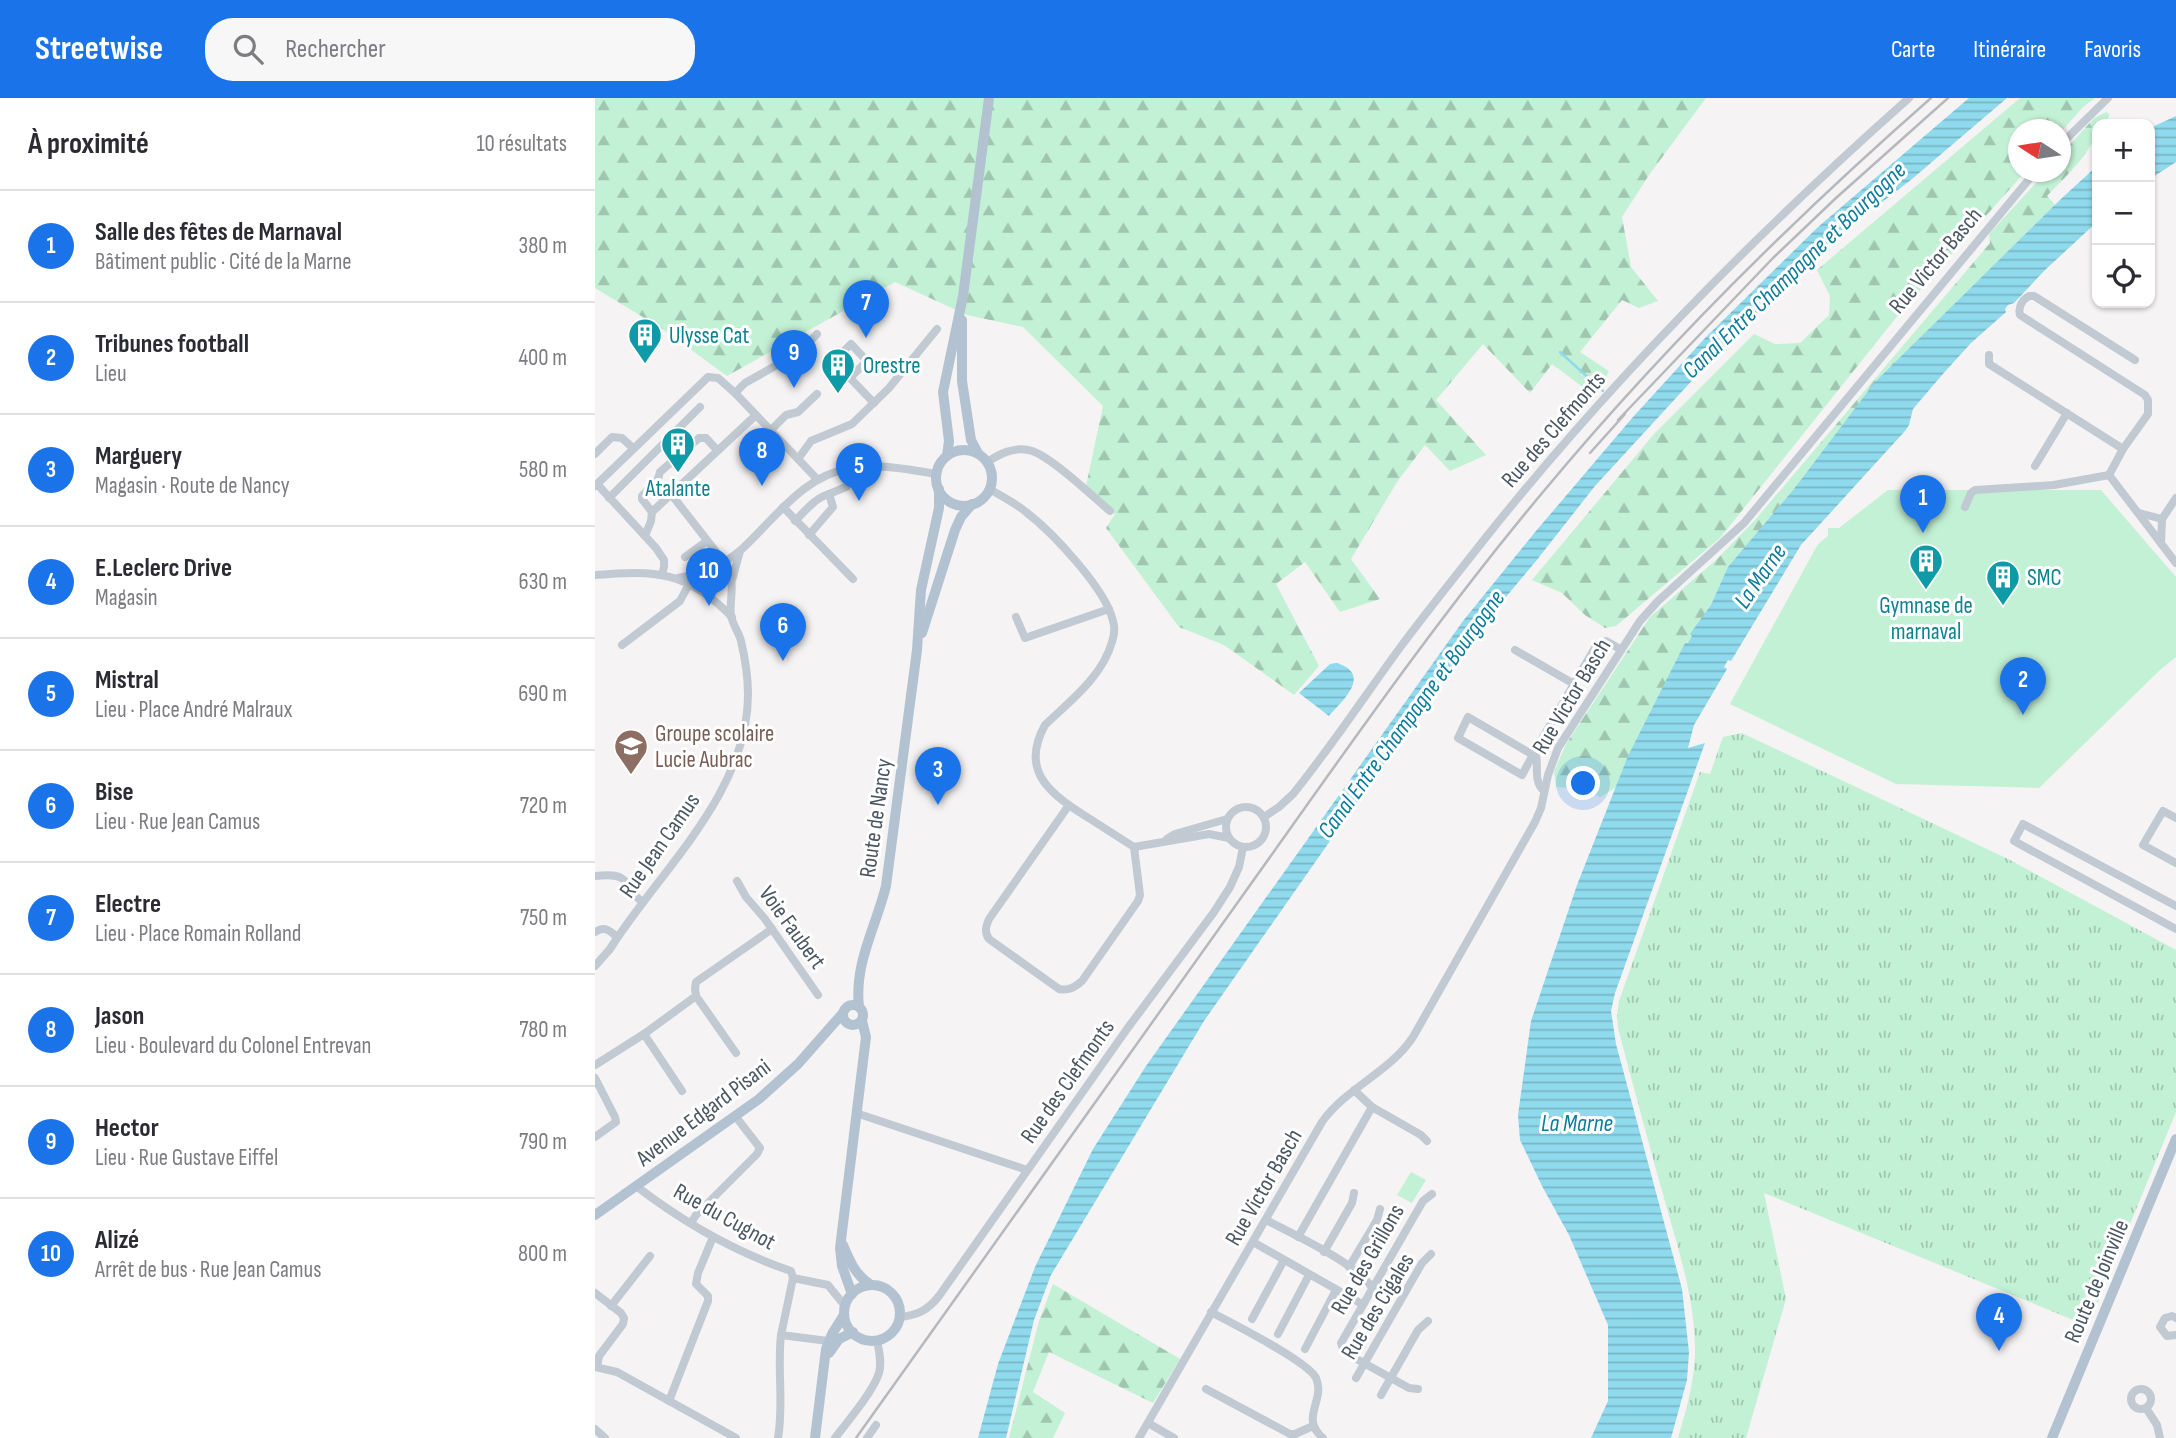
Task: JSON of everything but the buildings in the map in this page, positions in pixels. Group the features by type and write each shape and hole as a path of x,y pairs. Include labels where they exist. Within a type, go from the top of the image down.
{"main road":[{"path":"947,456 949,441 943,391 963,296 989,98"},
{"path":"963,296 960,359 971,440 992,475 985,496 972,504 953,503 944,497 939,489 937,474 940,464 947,456 962,450 978,454"},
{"name":"Route de Nancy","path":"852,1294 842,1266 841,1238 865,1046 852,1016 862,960 886,886 917,650 922,590 939,508 939,489"},
{"name":"Route de Nancy","path":"917,650 955,530 972,504"},
{"name":"Avenue Edgard Pisani","path":"595,1215 736,1117 781,1081 826,1031 852,1016"},
{"name":"Route de Joinville","path":"2052,1438 2176,1139"},
{"path":"841,1238 853,1268 864,1281 885,1288 895,1297 900,1317 890,1335 877,1340 864,1339 848,1327 845,1310"},
{"path":"815,1438 828,1341 852,1294 859,1288 871,1285"},
{"path":"824,1359 839,1339 853,1332"}],"street":[{"name":"Rue des Clefmonts","path":"1264,817 1279,807 1302,783 1451,582 1604,398 1688,307 1765,231 1909,98"},
{"path":"2071,134 2108,98"},
{"name":"Rue Victor Basch","path":"1139,1438 1322,1122 1333,1108 1396,1058 1413,1037 1535,822 1541,808 1550,766 1558,748 1620,649 1653,607 1750,516 2027,182"},
{"path":"2109,475 2123,449 2148,414 2148,400 2145,395 2020,316 2021,304 2029,296 2034,296 2135,360"},
{"path":"798,459 811,441 852,424 874,404 937,329"},
{"path":"735,393 745,383 800,352 817,334"},
{"path":"1989,355 1989,364 2123,449"},
{"path":"662,574 664,560 596,485 708,377 718,377 817,479"},
{"path":"850,377 874,404"},
{"path":"771,430 786,415 798,412 817,394"},
{"path":"609,498 700,407"},
{"path":"2035,466 2067,413"},
{"path":"645,536 652,512 756,415"},
{"path":"595,454 612,437 622,438 633,449"},
{"path":"652,512 642,496 660,472 699,438 706,438 717,450"},
{"path":"986,462 1014,449 1030,450 1044,456 1110,511"},
{"path":"678,578 707,572 740,551 783,507 817,479 839,471 869,466 937,474"},
{"path":"1965,507 1975,490 2054,485 2109,475"},
{"path":"2109,475 2176,563"},
{"path":"796,521 823,496 846,487"},
{"path":"989,489 1027,513 1052,536 1090,579 1114,622 1113,639 1106,659 1089,682 1045,725 1037,745 1037,771 1043,783 1057,797 1134,848 1209,834 1229,838"},
{"path":"671,494 724,562"},
{"path":"809,535 833,507 829,494"},
{"path":"2161,543 2162,519 2176,498"},
{"path":"783,507 853,579"},
{"path":"2138,513 2162,519"},
{"path":"685,557 707,541"},
{"path":"595,575 632,572 662,574 678,578 710,596 720,598 730,592 740,551"},
{"path":"716,568 726,571 732,580"},
{"path":"707,572 702,580 710,596"},
{"path":"622,645 680,601 689,584"},
{"name":"Rue Jean Camus","path":"595,966 700,825 719,792 739,747 747,710 747,680 740,639 731,617 730,592"},
{"name":"Rue Jean Camus","path":"710,596 731,617"},
{"path":"1016,617 1025,638 1109,609"},
{"path":"1544,791 1537,780 1538,762 1534,753 1468,717 1458,738 1522,775 1534,753 1596,646 1606,641 1620,649"},
{"path":"1515,650 1574,684"},
{"path":"1069,805 1015,880 986,926 989,939 1059,989 1071,988 1081,981 1138,901 1140,895 1134,848"},
{"path":"1165,841 1175,834 1227,819 1235,809 1244,806 1256,809 1264,817 1266,828 1262,839 1243,847 1235,844 1229,838 1227,819"},
{"path":"2176,818 2163,811 2143,845 2176,863"},
{"path":"2176,906 2023,824 2014,841 2176,929"},
{"name":"Rue des Clefmonts","path":"900,1317 918,1314 929,1308 1214,912 1239,867 1243,847"},
{"path":"595,876 614,875 624,878 643,902"},
{"name":"Voie Faubert","path":"737,881 818,995"},
{"path":"595,932 607,928 617,937"},
{"path":"736,1053 696,996 696,982 772,929"},
{"path":"595,1065 696,996"},
{"path":"644,1034 682,1091"},
{"path":"595,1078 616,1122 595,1137"},
{"path":"1355,1090 1372,1107 1427,1141"},
{"path":"1298,1237 1372,1107"},
{"path":"856,1113 1027,1170"},
{"path":"691,1223 760,1148 736,1117"},
{"name":"Rue du Cugnot","path":"636,1186 713,1237 792,1271 793,1278 828,1285 845,1310"},
{"path":"1324,1252 1352,1203 1354,1193"},
{"name":"Rue des Grillons","path":"1364,1363 1341,1348 1341,1343 1423,1201 1432,1194"},
{"path":"1349,1267 1377,1220 1380,1209"},
{"path":"1266,1220 1349,1267 1368,1280 1372,1288"},
{"path":"669,1401 708,1301 708,1296 696,1284 713,1237"},
{"path":"1253,1242 1362,1304"},
{"name":"Rue des Cigales","path":"1356,1378 1422,1263 1431,1254"},
{"path":"611,1306 650,1256"},
{"path":"1252,1319 1283,1260"},
{"path":"1278,1334 1309,1275"},
{"path":"778,1438 781,1424 781,1335 793,1278"},
{"path":"1305,1349 1336,1290"},
{"path":"595,1293 624,1318 623,1324 599,1356 596,1367 617,1372 736,1438"},
{"path":"1211,1312 1312,1372 1318,1387 1312,1415 1313,1426 1322,1438"},
{"path":"2176,1318 2165,1318 2160,1328 2167,1336 2176,1335"},
{"path":"1381,1395 1418,1330 1428,1321"},
{"path":"781,1335 828,1341"},
{"path":"835,1438 879,1374 877,1340"},
{"path":"1364,1363 1409,1388 1418,1389"},
{"path":"1206,1389 1290,1434 1313,1426"},
{"path":"2146,1408 2157,1425 2160,1438"},
{"path":"1148,1423 1174,1438"},
{"path":"867,1438 876,1426"},
{"path":"595,1429 604,1438"}],"green space":[{"path":"595,98 1706,98 1649,175 1622,217 1631,267 1658,301 1639,308 1622,300 1580,352 1609,371 1596,397 1552,364 1530,393 1483,344 1436,400 1486,455 1450,471 1425,445 1397,482 1351,559 1380,599 1340,612 1305,562 1276,584 1319,666 1294,695 1224,645 1179,627 1106,528 1115,514 1086,486 1103,406 1023,327 967,315 895,282 727,376 664,330 595,288"},
{"path":"2020,98 2095,98 2071,121 2008,119 2008,182 2016,182 1903,309 1720,538 1616,626 1605,628 1585,615 1562,593 1532,580 1654,434 1754,334 1775,344 1800,343 1829,315 1830,296 1817,270"},
{"path":"2106,112 2110,115 2107,119 2094,118"},
{"path":"2092,120 2092,143 2071,171 2071,144"},
{"path":"2037,182 2060,182 2047,196 2059,209 1947,320 1622,784 1600,797 1582,788 1556,787 1554,772 1566,744 1650,617 1716,560 1755,520 1990,243 1989,234"},
{"path":"1888,490 2101,490 2176,577 2176,657 2039,788 1896,784 1730,704 1818,544 1828,536 1828,528 1839,528"},
{"path":"1742,733 2008,859 2176,950 2176,1112 2088,1326 1764,1193 1786,1299 1746,1438 1678,1438 1693,1376 1693,1314 1680,1256 1618,1028 1617,1015 1619,1001 1700,772 1710,774 1723,737"},
{"path":"1411,1172 1426,1180 1412,1203 1397,1195"},
{"path":"1053,1284 1180,1359 1153,1403 1049,1352 1033,1392 1065,1413 1053,1438 1009,1438 1039,1321"}],"water":[{"name":"Canal Entre Champagne et Bourgogne","path":"1969,98 2007,98 1912,179 1824,247 1710,361 1595,486 1474,635 1204,1021 1051,1275 1034,1320 1006,1438 978,1438 998,1364 1035,1267 1093,1149 1146,1066 1463,621 1633,417 1706,337 1818,227"},
{"path":"2176,116 2176,162 2155,176 2155,126"},
{"name":"La Marne","path":"2092,171 2092,227 1971,343 1913,409 1905,431 1801,545 1731,661 1728,660 1724,667 1727,669 1694,725 1688,748 1705,743 1615,993 1611,1011 1616,1044 1682,1289 1689,1352 1687,1380 1671,1438 1591,1438 1608,1401 1608,1325 1569,1235 1520,1140 1518,1115 1531,1021 1577,885 1628,756 1685,643 1688,643 1692,636 1690,634 1711,605 1728,567 1794,489 1875,382"},
{"path":"1337,663 1348,668 1354,681 1347,696 1329,716 1299,693 1330,664"}],"waterway":[{"path":"1560,352 1603,391"}],"railway":[{"path":"856,1438 1352,742 1426,640 1503,541 1588,439 1681,337 1828,191 1931,98"},
{"path":"1618,420 1773,258 1948,98"},
{"path":"1590,453 1625,414"}],"place":[{"name":"Electre","path":"866,338"},
{"name":"Ulysse Cat","path":"645,365"},
{"name":"Hector","path":"794,388"},
{"name":"Orestre","path":"838,395"},
{"name":"Atalante","path":"678,474"},
{"name":"Jason","path":"762,486"},
{"name":"Mistral","path":"859,501"},
{"name":"Salle des fêtes de Marnaval","path":"1923,533"},
{"name":"Gymnase de marnaval","path":"1926,591"},
{"name":"Alizé","path":"709,606"},
{"name":"SMC","path":"2003,607"},
{"name":"Bise","path":"783,661"},
{"name":"Tribunes football","path":"2023,715"},
{"name":"Groupe scolaire Lucie Aubrac","path":"631,776"},
{"name":"Marguery","path":"938,805"},
{"name":"E.Leclerc Drive","path":"1999,1351"}]}
